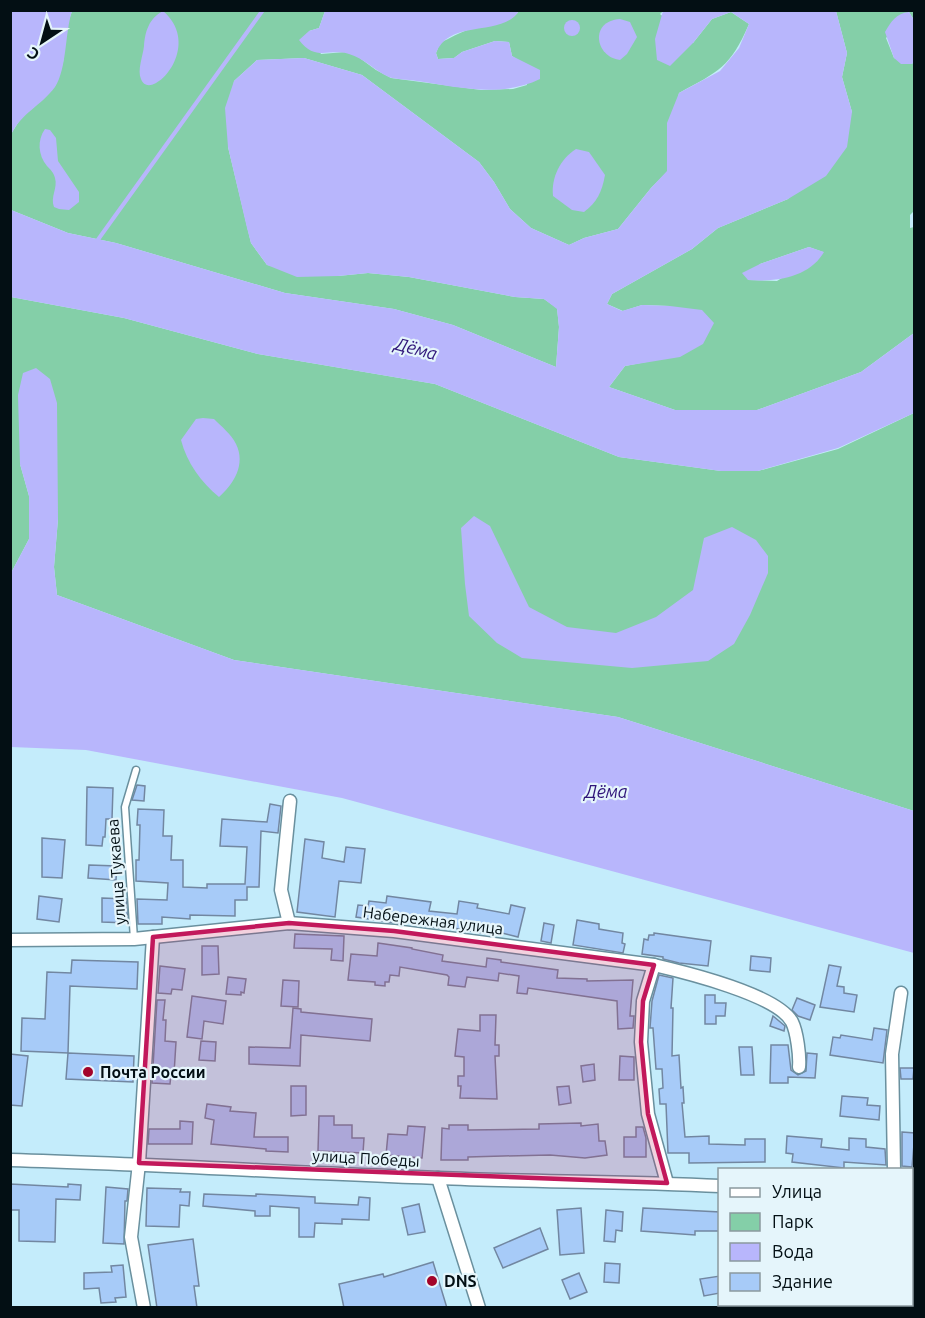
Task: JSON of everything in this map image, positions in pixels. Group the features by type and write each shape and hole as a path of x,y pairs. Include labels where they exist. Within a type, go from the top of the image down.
{"street":[{"path":"289,923 281,890 290,801"},
{"name":"Набережная улица","path":"10,940 134,939 289,923 394,931 654,965 695,975 768,1001 792,1022 800,1059 799,1067"},
{"path":"144,1308 131,1237 153,937"},
{"path":"654,965 643,1001 641,1042 648,1114 667,1183"},
{"path":"894,1168 892,1054 901,993"},
{"name":"улица Победы","path":"10,1160 138,1163 438,1178 718,1186"},
{"path":"438,1178 479,1308"}],"lane":[{"name":"улица Тукаева","path":"134,939 125,807 136,770"}],"highlighted area":[{"path":"289,923 394,931 654,965 643,1001 641,1042 648,1114 667,1183 139,1163 153,937"}],"green space":[{"path":"72,11 325,11 319,28 309,31 321,54 345,52 357,56 391,78 481,90 513,89 527,85 522,63 512,56 509,42 495,41 462,52 454,58 438,59 436,53 440,43 467,30 504,22 519,11 663,11 660,14 693,43 712,19 731,12 749,24 736,50 722,67 679,93 668,150 668,171 618,229 584,238 569,245 531,228 510,209 479,162 362,75 304,58 257,60 234,81 228,147 251,243 267,265 338,276 368,273 409,277 515,297 544,299 557,308 559,327 556,367 453,325 394,309 285,293 116,243 68,233 11,210 11,134 21,118 55,86 63,63 67,26"},
{"path":"836,11 914,11 914,20 909,12 886,38 894,58 912,64 914,61 914,211 910,215 910,228 914,227 914,333 861,372 757,410 675,410 609,387 625,366 646,362 670,306 642,305 623,311 607,304 612,294 692,249 718,228 788,199 852,112 842,77 847,53","holes":["809,247 823,252 777,281 748,280 760,264"]},
{"path":"11,297 124,318 258,354 435,384 619,457 721,471 758,471 838,449 914,413 914,811 618,717 234,660 57,595 54,567 58,519 20,464 29,496 29,539 11,573"}],"water":[{"path":"11,10 72,11 59,79 50,93 25,115 11,135"},
{"path":"163,11 174,25 179,40 177,55 163,78 154,84 146,85 141,79 140,71 145,36 151,21"},
{"path":"325,11 519,11 511,19 501,24 452,35 443,42 436,53 438,59 454,58 462,52 495,41 509,42 512,56 540,70 540,79 525,85 494,90 395,79 349,54 317,53 305,47 299,40 309,31 319,28"},
{"path":"663,11 836,11 847,53 842,77 852,112 847,147 826,176 788,199 718,228 692,249 612,294 607,304 622,311 642,305 702,310 714,323 703,344 680,357 625,366 609,387 675,410 757,410 861,372 914,333 914,413 838,448 758,471 721,471 619,457 435,384 258,354 124,318 11,297 11,210 68,233 116,243 285,293 394,309 453,325 556,367 559,327 557,309 544,299 515,297 409,277 368,273 297,277 267,265 251,243 228,147 225,108 234,81 257,60 304,58 362,75 479,162 510,209 531,228 569,245 584,238 618,229 667,171 667,123 679,93 720,71 739,48 749,24 731,12 712,19 693,43 670,66 657,60 655,39"},
{"path":"909,12 914,20 914,61 912,64 901,64 894,58 885,32 897,16"},
{"path":"620,19 630,22 637,37 627,54 620,60 605,53 599,39 603,26 610,21"},
{"path":"572,20 578,22 580,28 578,34 572,36 566,34 564,28 566,22"},
{"path":"45,129 50,130 56,138 58,161 79,192 79,202 69,210 54,207 55,178 44,162 40,148"},
{"path":"576,149 589,152 605,175 598,196 584,212 572,210 553,196 555,176 565,158"},
{"path":"809,247 824,252 810,268 800,273 780,279 748,280 742,273 760,264"},
{"name":"Дёма","path":"36,368 50,379 57,403 58,519 54,567 57,595 234,660 618,717 914,811 914,953 342,798 86,750 11,747 11,573 29,539 29,496 20,464 18,395 23,373"},
{"path":"196,419 214,419 226,430 239,451 239,466 234,480 219,497 196,472 181,440"},
{"path":"474,516 490,526 529,607 567,627 616,633 656,617 693,590 704,538 732,527 756,540 768,556 768,573 750,615 734,644 708,661 632,668 522,658 497,643 469,616 461,528"}],"building":[{"path":"137,785 145,786 144,801 132,800"},
{"path":"87,787 113,788 112,819 106,819 102,846 86,845"},
{"path":"270,804 281,806 278,833 261,831 259,887 247,887 247,900 235,900 235,916 190,915 190,919 162,917 162,924 138,924 137,899 167,900 168,883 136,881 140,825 137,825 138,809 164,810 163,836 172,836 171,860 183,860 183,887 207,888 207,884 245,884 247,847 220,846 222,819 267,822"},
{"path":"42,838 65,840 62,878 42,877"},
{"path":"305,839 324,842 322,858 344,862 346,847 365,849 361,883 339,881 335,917 297,912"},
{"path":"89,865 117,866 116,880 88,878"},
{"path":"39,896 62,899 59,922 37,919"},
{"path":"387,896 431,902 429,911 457,914 459,901 478,904 477,908 509,914 511,905 525,908 518,937 494,931 493,935 402,921 402,924 356,917 358,905 368,906 369,901 386,903"},
{"path":"102,898 126,899 128,923 102,922"},
{"path":"577,920 599,924 599,929 623,933 622,943 625,944 623,953 573,945"},
{"path":"544,923 554,925 551,943 541,941"},
{"path":"654,933 711,941 708,966 679,963 663,959 663,957 642,954 644,939 648,940 649,935 654,935"},
{"path":"295,934 344,936 343,961 331,960 332,949 294,948"},
{"path":"378,943 443,955 442,961 486,967 487,958 558,970 557,978 587,979 587,981 633,980 630,1016 634,1016 633,1028 618,1029 617,1001 528,988 527,994 517,993 519,976 499,973 498,981 467,977 465,987 448,985 447,975 400,967 399,976 390,975 389,982 385,982 385,986 375,985 375,982 348,980 351,954 377,956"},
{"path":"202,946 218,946 219,974 202,975"},
{"path":"751,956 771,958 770,972 750,970"},
{"path":"72,960 138,962 137,989 70,986 68,1053 21,1051 22,1018 45,1019 47,972 71,973"},
{"path":"829,965 841,967 837,986 844,987 844,993 857,995 854,1012 820,1007"},
{"path":"160,966 185,969 182,990 172,989 171,994 158,993"},
{"path":"659,975 673,978 672,1056 679,1055 685,1137 709,1136 709,1144 745,1145 745,1139 765,1139 765,1162 689,1163 689,1153 668,1153 666,1104 660,1104 659,1089 663,1088 662,1069 656,1069 653,1028 650,1028 652,1001"},
{"path":"228,977 246,979 244,993 241,992 241,995 226,994"},
{"path":"283,980 299,981 298,1007 281,1006"},
{"path":"705,995 715,995 715,1003 726,1003 725,1016 716,1016 716,1024 705,1024"},
{"path":"192,996 226,1001 223,1024 204,1021 202,1039 187,1037"},
{"path":"797,998 815,1005 810,1020 798,1016 792,1010"},
{"path":"157,1000 165,1000 163,1020 166,1020 165,1041 176,1042 174,1074 171,1074 170,1084 152,1083"},
{"path":"293,1008 301,1009 301,1012 372,1019 370,1041 301,1035 300,1066 249,1064 249,1047 290,1048"},
{"path":"480,1015 496,1015 495,1045 499,1045 499,1056 495,1056 497,1099 460,1098 461,1086 458,1086 458,1076 464,1076 464,1057 455,1056 458,1029 480,1031"},
{"path":"773,1016 785,1026 784,1031 770,1026"},
{"path":"874,1028 887,1030 883,1063 830,1055 833,1037 840,1038 841,1035 872,1040"},
{"path":"201,1041 216,1042 215,1061 199,1060"},
{"path":"771,1045 788,1045 791,1070 798,1075 806,1071 807,1053 817,1054 815,1078 788,1077 788,1083 770,1083"},
{"path":"739,1047 752,1047 754,1075 741,1075"},
{"path":"68,1053 134,1056 133,1082 66,1079"},
{"path":"10,1054 28,1056 22,1106 10,1105"},
{"path":"620,1056 634,1057 634,1080 619,1080"},
{"path":"594,1064 595,1080 583,1082 581,1066"},
{"path":"900,1068 914,1068 913,1079 901,1079"},
{"path":"291,1086 306,1086 306,1115 291,1116"},
{"path":"569,1086 571,1103 559,1105 557,1087"},
{"path":"842,1096 868,1098 867,1105 880,1106 879,1120 840,1116"},
{"path":"207,1104 231,1107 230,1111 256,1113 254,1137 288,1137 288,1152 211,1144 214,1120 205,1118"},
{"path":"319,1116 334,1116 334,1125 352,1125 352,1138 364,1138 363,1153 318,1151"},
{"path":"180,1121 193,1122 192,1144 148,1144 149,1129 180,1129"},
{"path":"581,1123 581,1126 598,1124 599,1141 605,1141 607,1155 585,1158 550,1155 441,1160 442,1128 449,1129 449,1125 468,1125 468,1130 539,1129 539,1124"},
{"path":"408,1126 425,1127 422,1158 386,1155 388,1134 407,1135"},
{"path":"636,1127 643,1127 646,1138 646,1157 624,1157 624,1137 636,1137"},
{"path":"902,1132 915,1133 912,1167 902,1166"},
{"path":"787,1136 822,1139 821,1147 849,1150 849,1138 866,1139 866,1147 885,1149 886,1165 844,1162 844,1168 792,1162 793,1154 786,1153"},
{"path":"10,1184 68,1187 68,1184 81,1185 80,1200 56,1199 55,1242 19,1241 19,1210 10,1210"},
{"path":"106,1187 128,1189 127,1201 125,1201 124,1244 103,1243"},
{"path":"147,1188 181,1189 180,1192 190,1192 189,1206 180,1205 179,1227 146,1226"},
{"path":"204,1194 315,1197 315,1203 358,1205 359,1197 370,1198 369,1220 342,1219 342,1224 315,1223 314,1237 299,1237 299,1208 270,1206 270,1216 255,1216 255,1211 203,1206"},
{"path":"419,1204 425,1232 408,1235 402,1208"},
{"path":"581,1208 584,1253 560,1255 557,1210"},
{"path":"643,1208 718,1212 718,1231 695,1231 695,1235 641,1231"},
{"path":"606,1210 623,1212 622,1231 616,1230 615,1242 604,1241"},
{"path":"540,1228 548,1249 503,1268 494,1248"},
{"path":"193,1239 199,1286 194,1286 197,1308 157,1308 148,1245"},
{"path":"433,1262 447,1308 344,1308 339,1284 383,1274 384,1277"},
{"path":"605,1263 620,1264 619,1283 604,1282"},
{"path":"123,1265 126,1297 115,1298 116,1302 101,1303 99,1288 84,1289 84,1273 112,1272 111,1266"},
{"path":"579,1273 587,1292 570,1299 562,1280"},
{"path":"718,1276 718,1293 704,1296 700,1279"}],"waterway":[{"path":"97,241 263,10"}],"place":[{"name":"Почта России","path":"88,1072"},
{"name":"DNS","path":"432,1281"}]}
